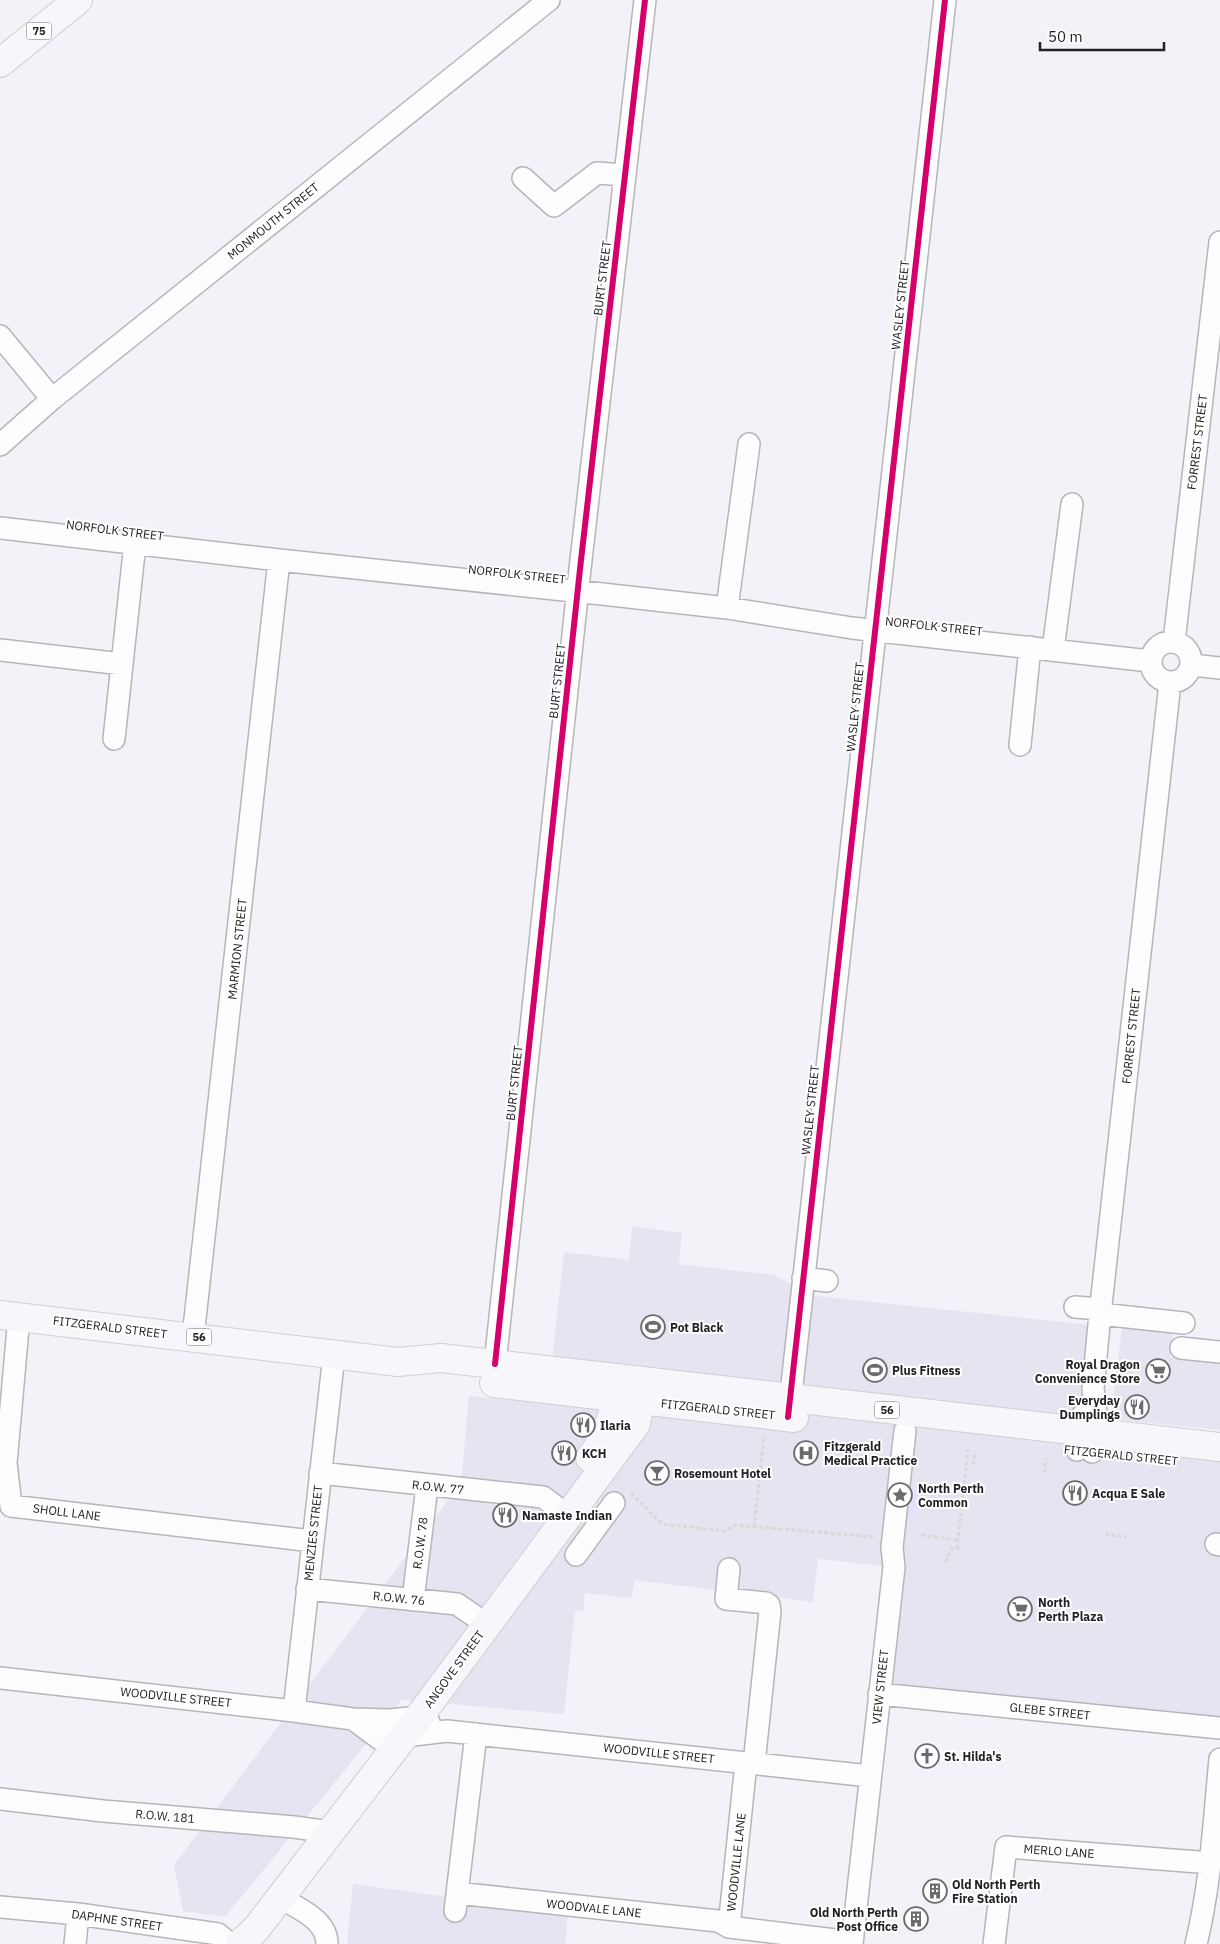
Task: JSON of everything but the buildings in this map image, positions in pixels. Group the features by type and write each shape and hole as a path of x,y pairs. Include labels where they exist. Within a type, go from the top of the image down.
{"main road":[{"name":"75","path":"0,62 78,0"},
{"name":"FITZGERALD STREET","path":"10,1316 398,1362 441,1358 496,1364 781,1414 905,1431 1085,1442 1220,1447"},
{"name":"FITZGERALD STREET","path":"398,1362 437,1376 630,1389"},
{"name":"ANGOVE STREET","path":"239,1944 246,1920 321,1831 480,1620 555,1506 598,1448 630,1389"},
{"name":"ANGOVE STREET","path":"480,1620 552,1539 636,1424 630,1389"},
{"name":"FITZGERALD STREET","path":"781,1414 1085,1442 1220,1466"},
{"name":"ANGOVE STREET","path":"239,1944 256,1929 280,1897 321,1831"}],"street":[{"name":"MONMOUTH STREET","path":"0,445 52,398 549,0"},
{"name":"BURT STREET","path":"496,1364 578,591 645,0"},
{"name":"WASLEY STREET","path":"781,1414 803,1278 945,0"},
{"path":"523,178 554,206 597,174 626,175"},
{"name":"FORREST STREET","path":"1174,642 1220,242"},
{"path":"0,336 52,398"},
{"path":"727,608 749,444"},
{"path":"1053,650 1072,504"},
{"name":"NORFOLK STREET","path":"0,528 727,608 875,631 1150,661"},
{"path":"114,739 134,543"},
{"name":"MARMION STREET","path":"193,1337 279,560"},
{"path":"1166,642 1174,642 1184,646 1190,654 1192,665 1188,675 1180,681 1170,683 1160,680 1153,672 1150,661 1152,653 1158,646 1166,642"},
{"path":"1020,745 1030,647"},
{"path":"0,650 122,664"},
{"path":"1192,665 1220,668"},
{"name":"FORREST STREET","path":"1085,1442 1083,1413 1093,1388 1170,683"},
{"path":"803,1278 827,1280"},
{"path":"1075,1307 1184,1323"},
{"name":"SHOLL LANE","path":"10,1316 3,1463 11,1506 312,1541"},
{"path":"1181,1348 1220,1352"},
{"name":"MENZIES STREET","path":"294,1711 334,1354"},
{"name":"VIEW STREET","path":"852,1943 894,1566 892,1547 905,1431"},
{"name":"R.O.W. 77","path":"320,1473 427,1486 544,1497 555,1506"},
{"name":"R.O.W. 78","path":"413,1600 427,1486"},
{"path":"576,1555 621,1496"},
{"name":"WOODVILLE LANE","path":"728,1570 726,1599 766,1603 770,1611 729,1927 852,1943"},
{"name":"R.O.W. 76","path":"307,1589 457,1604 480,1620"},
{"name":"WOODVILLE STREET","path":"0,1678 294,1711 400,1728 447,1731 870,1776"},
{"name":"GLEBE STREET","path":"879,1694 1220,1728"},
{"name":"WOODVALE LANE","path":"476,1734 456,1902 718,1921 729,1927"},
{"path":"1196,1944 1202,1919 1210,1863 1220,1760"},
{"name":"R.O.W. 181","path":"0,1799 103,1811 321,1831"},
{"name":"MERLO LANE","path":"994,1944 1006,1847 1210,1863"},
{"path":"280,1897 319,1923 327,1936 327,1944"},
{"name":"DAPHNE STREET","path":"0,1906 78,1914 218,1934 230,1944"},
{"path":"75,1944 78,1914"},
{"path":"1202,1919 1208,1944"}],"path":[{"path":"754,1527 781,1414"},
{"path":"957,1549 968,1450"},
{"path":"973,1465 975,1451"},
{"path":"1044,1473 1046,1459"},
{"path":"621,1496 662,1524 725,1531 736,1525 874,1537"},
{"path":"1104,1534 1126,1537"},
{"path":"921,1536 958,1540"},
{"path":"946,1562 951,1549 962,1548"}],"shaded area":[{"path":"632,1226 682,1233 679,1264 774,1275 816,1296 1092,1325 1081,1431 1220,1445 1220,1729 879,1694 893,1567 818,1559 813,1602 635,1580 631,1598 585,1593 583,1611 575,1610 564,1714 402,1700 225,1917 183,1911 174,1865 461,1483 469,1396 550,1404 553,1352 564,1252 629,1260"},
{"path":"1122,1327 1173,1332 1170,1357 1220,1362 1220,1430 1111,1419"},
{"path":"907,1484 916,1492 919,1504 918,1510 914,1515 903,1520"},
{"path":"353,1884 568,1913 565,1944 347,1944"}],"cycle path":[{"path":"495,1364 580,569 645,0"},
{"path":"788,1417 945,0"}],"place":[{"name":"Pot Black","path":"653,1327"},
{"name":"Plus Fitness","path":"875,1370"},
{"name":"Royal Dragon Convenience Store","path":"1158,1371"},
{"name":"Everyday Dumplings","path":"1137,1407"},
{"name":"Ilaria","path":"583,1425"},
{"name":"KCH","path":"564,1453"},
{"name":"Fitzgerald Medical Practice","path":"806,1453"},
{"name":"Rosemount Hotel","path":"657,1473"},
{"name":"Acqua E Sale","path":"1075,1493"},
{"name":"North Perth Common","path":"900,1495"},
{"name":"Namaste Indian","path":"505,1515"},
{"name":"North Perth Plaza","path":"1020,1609"},
{"name":"St. Hilda's","path":"927,1756"},
{"name":"Old North Perth Fire Station","path":"935,1891"},
{"name":"Old North Perth Post Office","path":"916,1919"}]}
